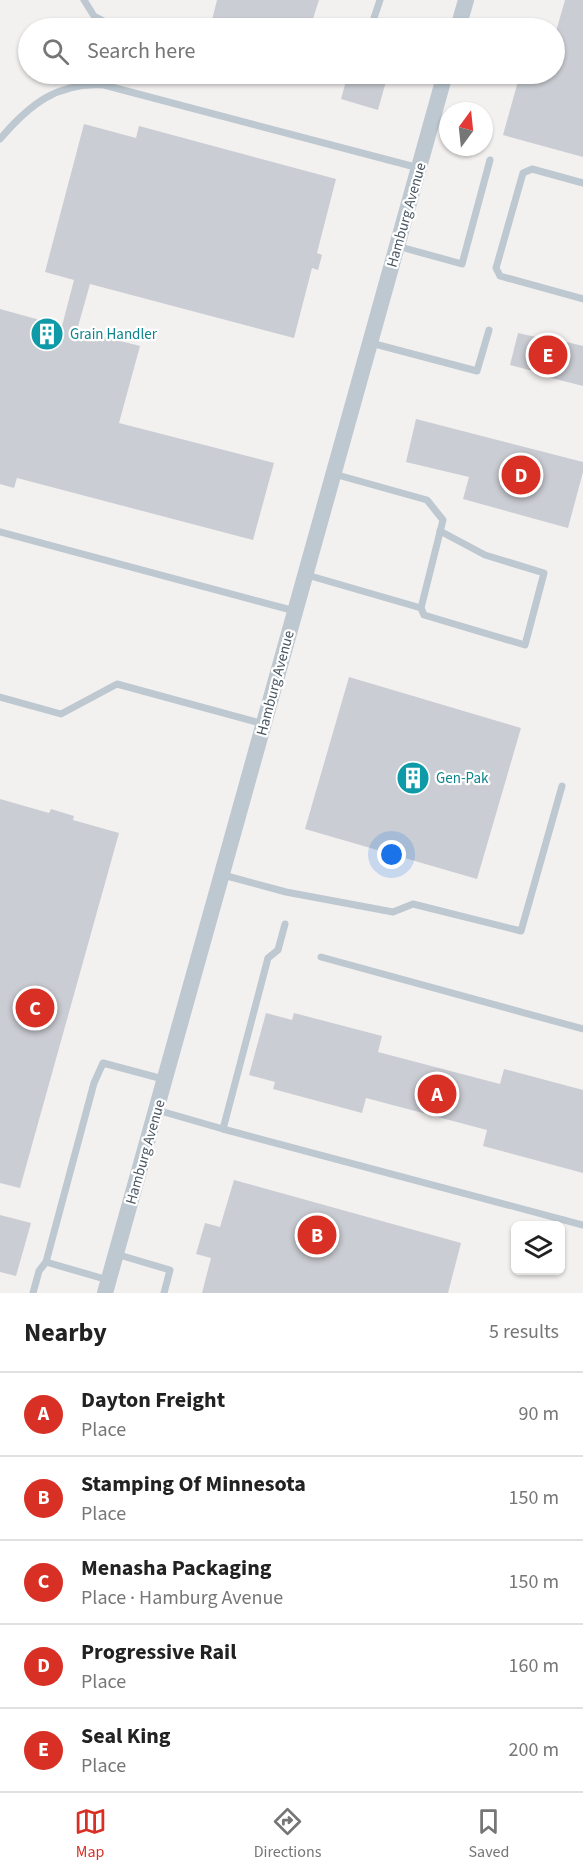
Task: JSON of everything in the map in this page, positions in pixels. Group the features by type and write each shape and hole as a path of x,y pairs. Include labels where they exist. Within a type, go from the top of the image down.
{"street":[{"path":"461,18 466,0"},
{"name":"Hamburg Avenue","path":"107,1287 442,84"}],"lane":[{"path":"84,0 94,16 98,18"},
{"path":"374,18 380,0"},
{"path":"0,139 41,99 72,87 90,84 104,85 419,168"},
{"path":"397,246 462,264 490,160"},
{"path":"583,183 532,169 523,173 496,268 500,276 583,299"},
{"path":"370,343 477,371 489,330"},
{"path":"334,474 427,500 443,520 440,531 421,608 424,615 525,645 544,573 485,555 440,531"},
{"path":"0,532 295,611"},
{"path":"306,575 421,608"},
{"path":"0,697 61,714 117,684 264,724"},
{"path":"223,876 286,892 393,912 413,904 521,931 562,786"},
{"path":"224,1129 268,958 278,950 285,924"},
{"path":"321,957 583,1029"},
{"path":"33,1293 39,1271 46,1262 94,1083 103,1063 165,1080"},
{"path":"157,1110 583,1225"},
{"path":"116,1254 170,1270 164,1293"},
{"path":"46,1262 107,1287"}],"building":[{"path":"217,0 319,0 313,18 212,18"},
{"path":"565,0 583,0 583,157 503,135 517,84 565,84 565,18 560,18"},
{"path":"345,84 385,84 378,110 341,99"},
{"name":"Grain Handler","path":"84,124 136,138 139,126 336,179 317,253 322,255 318,270 312,268 294,338 90,284 77,330 140,346 119,423 274,463 253,540 17,478 14,488 0,484 0,309 62,326 74,280 45,272"},
{"path":"518,333 583,346 583,386 510,365"},
{"path":"416,419 583,462 583,472 568,528 463,499 469,477 406,462"},
{"name":"Gen-Pak","path":"349,677 521,728 477,879 305,829"},
{"path":"0,799 49,813 51,809 74,816 73,820 119,833 20,1188 0,1183"},
{"path":"266,1013 292,1020 294,1013 382,1036 378,1052 500,1084 504,1069 583,1090 583,1173 483,1146 487,1130 366,1098 362,1113 273,1089 275,1082 249,1075"},
{"path":"234,1180 461,1243 448,1293 202,1293 211,1258 196,1254 205,1223 220,1227"},
{"path":"0,1215 31,1223 16,1276 0,1272"}],"place":[{"name":"Grain Handler","path":"47,334"},
{"name":"Seal King","path":"548,355"},
{"name":"Progressive Rail","path":"521,475"},
{"name":"Gen-Pak","path":"413,778"},
{"name":"Menasha Packaging","path":"35,1008"},
{"name":"Dayton Freight","path":"437,1094"},
{"name":"Stamping Of Minnesota","path":"317,1235"}]}
